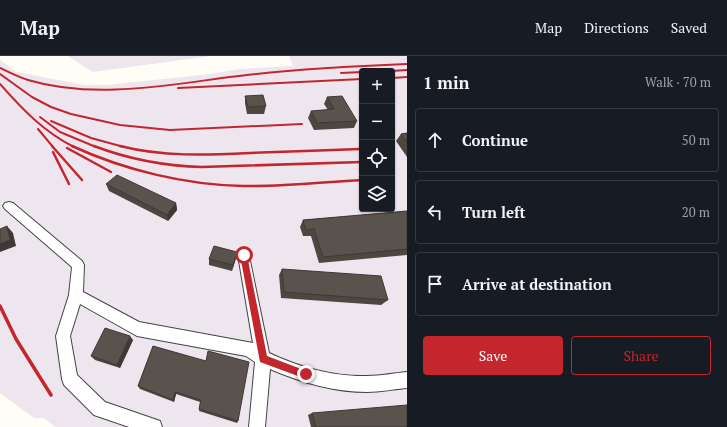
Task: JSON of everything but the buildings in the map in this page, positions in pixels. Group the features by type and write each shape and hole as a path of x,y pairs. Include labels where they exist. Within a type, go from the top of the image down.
{"lane":[{"path":"9,206 78,266 76,295 63,336 70,380 100,409 154,427"},
{"path":"244,255 263,359 257,427"},
{"path":"76,295 137,329 250,348 263,359 306,374 362,384 407,380"}],"shaded area":[{"path":"68,56 211,56 93,72"},
{"path":"289,56 407,56 407,427 55,427 44,418 34,418 0,393 0,60 16,72 85,85 107,85 210,74 240,69 293,66"}],"railway":[{"path":"0,68 24,79 55,86 109,90 165,86 287,71 407,64"},
{"path":"395,71 407,70"},
{"path":"341,73 359,72"},
{"path":"0,74 32,97 51,107 71,114 120,125 170,130 302,124"},
{"path":"395,78 407,77"},
{"path":"178,88 359,79"},
{"path":"0,84 43,127 73,146"},
{"path":"40,117 60,132 96,147"},
{"path":"51,121 91,138 124,147"},
{"path":"38,129 53,147"},
{"path":"52,146 82,180"},
{"path":"73,146 92,155 134,169 156,175 200,183 258,186 359,180"},
{"path":"94,146 134,158 161,163 202,167 359,162"},
{"path":"120,146 124,147"},
{"path":"124,147 169,154 218,154 359,149"},
{"path":"67,148 111,172"},
{"path":"53,152 69,184"},
{"path":"0,306 16,339 51,395"}],"route":[{"path":"244,255 263,359 306,374"}]}
